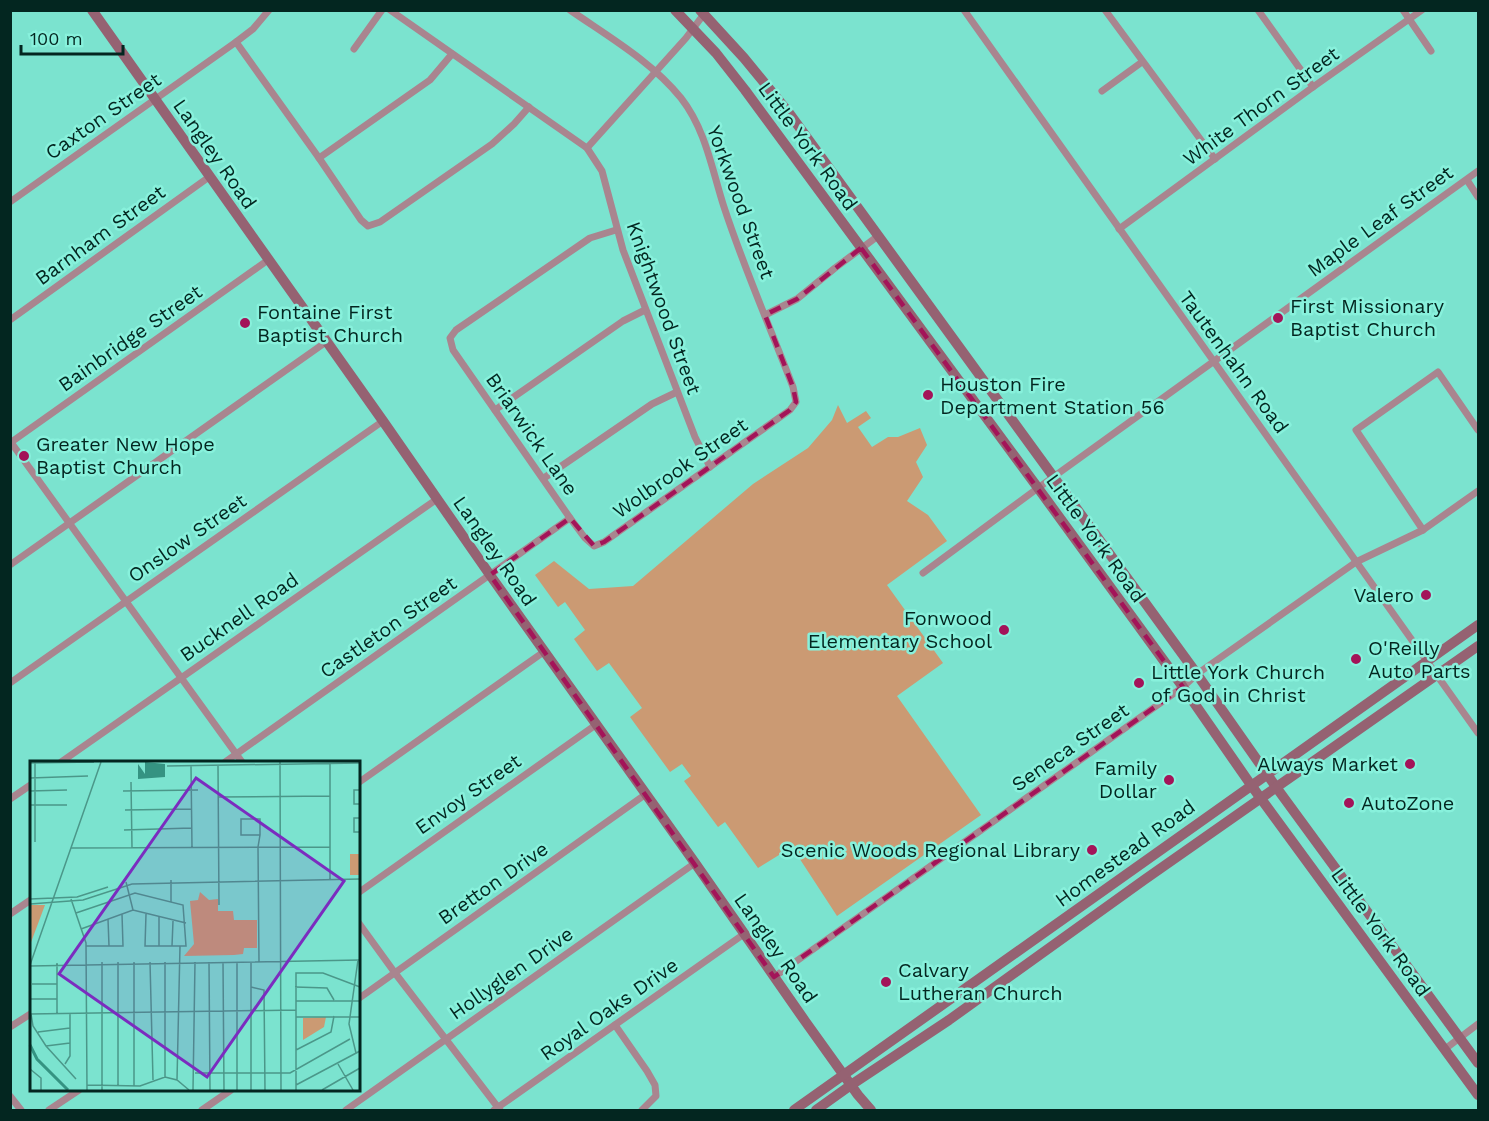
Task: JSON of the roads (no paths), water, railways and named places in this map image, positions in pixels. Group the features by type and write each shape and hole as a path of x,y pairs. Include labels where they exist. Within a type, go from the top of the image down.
{"main road":[{"name":"Langley Road","path":"92,10 744,934 871,1110"},
{"name":"Little York Road","path":"675,10 717,53 793,155 1183,687 1260,798 1479,1095"},
{"name":"Little York Road","path":"702,13 744,58 811,142 1197,674 1276,787 1479,1063"},
{"path":"752,101 769,88"},
{"path":"793,155 811,142"},
{"path":"949,368 965,356"},
{"path":"967,392 984,381"},
{"name":"Homestead Road","path":"794,1110 1479,625"},
{"name":"Homestead Road","path":"816,1110 949,1020 1260,798 1479,646"},
{"path":"1136,868 1144,880"},
{"path":"1338,903 1354,892"},
{"path":"939,1008 949,1020"}],"street":[{"name":"Caxton Street","path":"10,202 236,42 253,29 269,10"},
{"path":"354,49 382,10"},
{"name":"Knightwood Street","path":"390,10 588,148 602,171 616,230 645,310 694,437 710,467"},
{"name":"Yorkwood Street","path":"570,10 649,65 682,100 701,132 724,207 793,387 796,402 784,414"},
{"name":"Tautenhahn Road","path":"964,10 1479,733"},
{"path":"1105,10 1215,159"},
{"path":"1258,10 1314,87"},
{"path":"1403,10 1431,51"},
{"name":"White Thorn Street","path":"1119,229 1422,10"},
{"path":"588,148 694,29 702,13"},
{"path":"236,42 361,220 368,226 380,222 492,144 529,107"},
{"path":"319,158 430,80 452,54"},
{"path":"1102,91 1142,62"},
{"name":"Maple Leaf Street","path":"922,573 1479,171"},
{"name":"Barnham Street","path":"10,320 209,177"},
{"path":"1467,180 1479,197"},
{"name":"Briarwick Lane","path":"594,546 570,518 453,350 450,338 456,330 590,238 616,230"},
{"path":"765,315 796,299 878,236"},
{"name":"Bainbridge Street","path":"11,442 268,260"},
{"path":"495,410 623,321 645,310"},
{"path":"10,565 326,342"},
{"path":"1423,530 1356,430 1438,372 1479,430"},
{"path":"544,478 652,404 677,392"},
{"name":"Wolbrook Street","path":"594,546 604,542 784,414"},
{"name":"Onslow Street","path":"10,683 383,422"},
{"path":"11,442 241,761"},
{"name":"Seneca Street","path":"774,976 1356,562 1423,530 1479,491"},
{"name":"Bucknell Road","path":"62,761 437,499"},
{"name":"Castleton Street","path":"226,761 570,518"},
{"path":"360,782 545,651"},
{"name":"Envoy Street","path":"360,891 597,724"},
{"path":"10,799 30,785"},
{"name":"Bretton Drive","path":"360,998 646,794"},
{"name":"Hollyglen Drive","path":"346,1110 695,863"},
{"path":"10,914 30,900"},
{"path":"360,925 497,1110"},
{"name":"Royal Oaks Drive","path":"497,1110 744,934"},
{"path":"10,1027 30,1013"},
{"path":"1445,1049 1479,1024"},
{"path":"615,1025 655,1085 656,1096 642,1110"},
{"path":"49,1110 76,1091"},
{"path":"202,1110 228,1091"},
{"path":"10,1096 21,1110"}],"place":[{"name":"First Missionary Baptist Church","path":"1278,318"},
{"name":"Fontaine First Baptist Church","path":"245,323"},
{"name":"Houston Fire Department Station 56","path":"928,395"},
{"name":"Greater New Hope Baptist Church","path":"24,456"},
{"name":"Valero","path":"1426,595"},
{"name":"Fonwood Elementary School","path":"1004,630"},
{"name":"O'Reilly Auto Parts","path":"1356,659"},
{"name":"Little York Church of God in Christ","path":"1139,683"},
{"name":"Always Market","path":"1410,764"},
{"name":"Family Dollar","path":"1169,780"},
{"name":"AutoZone","path":"1349,803"},
{"name":"Scenic Woods Regional Library","path":"1092,850"},
{"name":"Calvary Lutheran Church","path":"886,982"}]}
